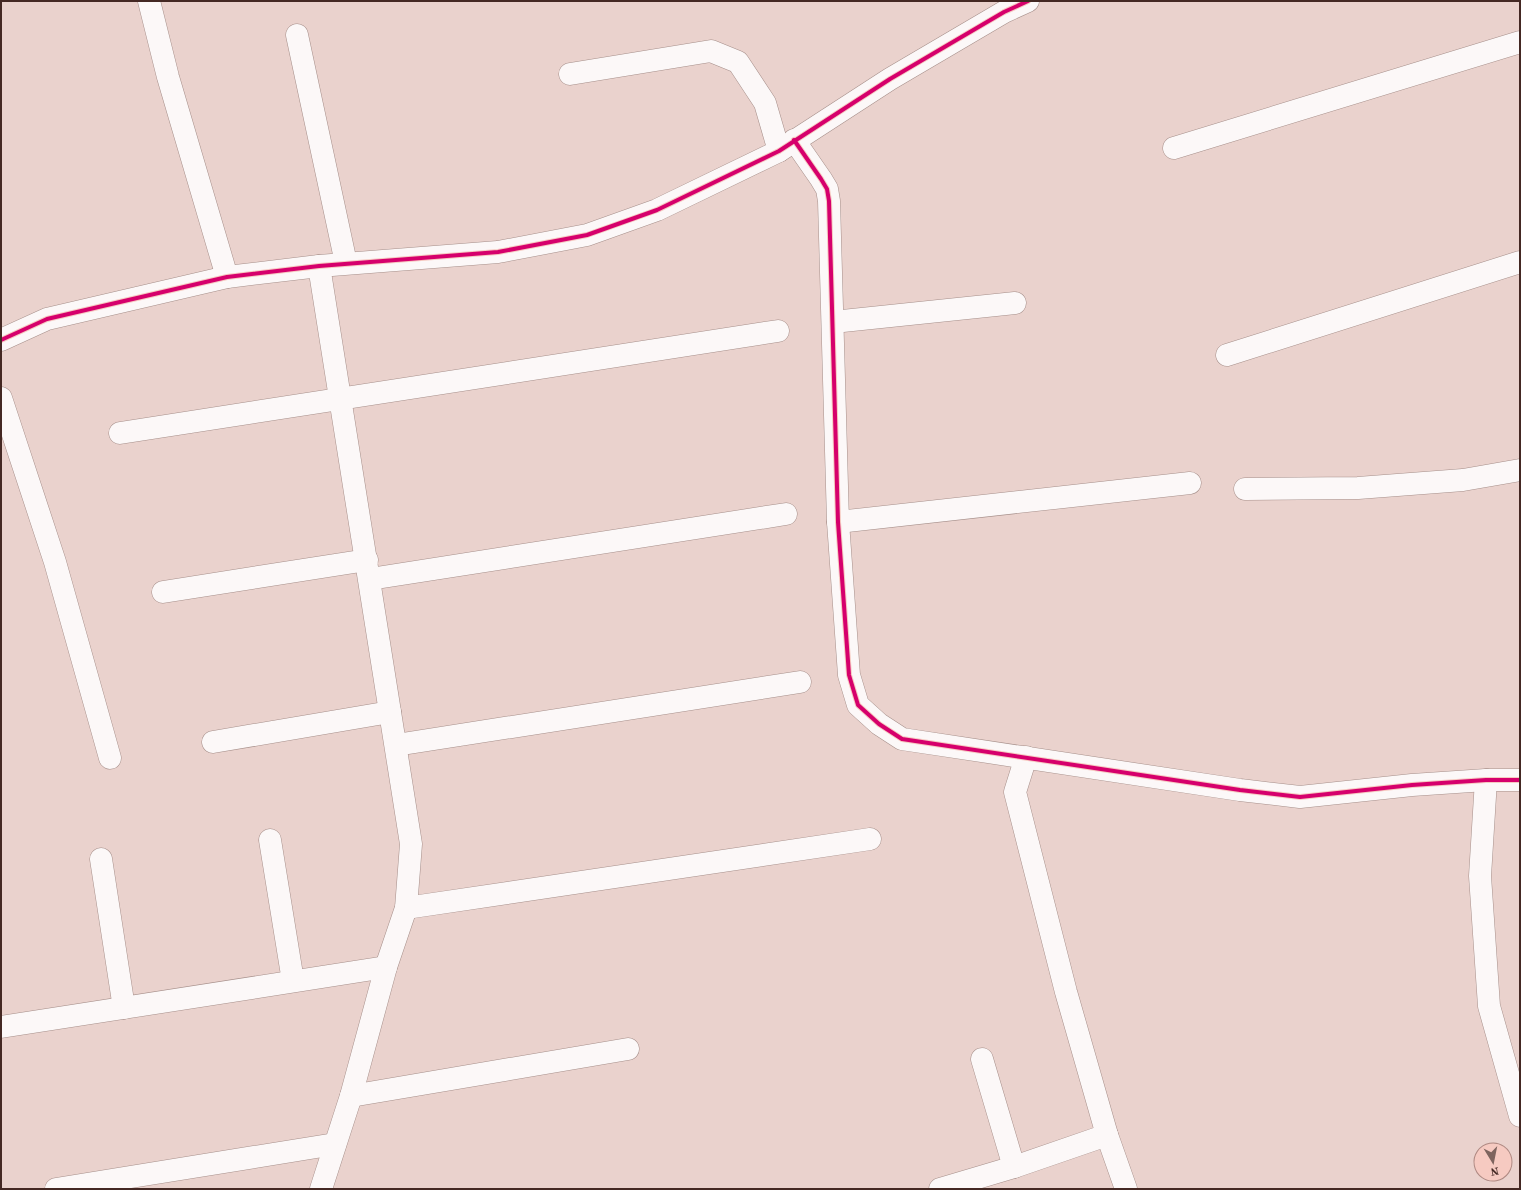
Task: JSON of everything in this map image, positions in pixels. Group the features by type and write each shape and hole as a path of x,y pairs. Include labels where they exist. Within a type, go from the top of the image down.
{"street":[{"path":"149,1 168,77 227,277"},
{"path":"1,340 47,319 227,277 346,263 498,252 587,234 657,210 787,146 890,78 1004,12 1028,1"},
{"path":"298,35 346,263"},
{"path":"1174,148 1520,42"},
{"path":"570,74 711,51 738,62 766,103 787,146 827,189 833,322 838,522 849,675 858,705 879,724 902,739 1240,790 1300,797 1412,785 1486,780 1520,780"},
{"path":"1227,355 1520,262"},
{"path":"319,266 411,844 406,908 386,967 351,1096 321,1189"},
{"path":"833,322 1015,302"},
{"path":"120,433 778,331"},
{"path":"1,398 55,562 110,758"},
{"path":"1245,489 1358,488 1463,480 1520,470"},
{"path":"838,522 1190,484"},
{"path":"163,592 368,570 786,514"},
{"path":"396,745 800,682"},
{"path":"213,742 390,712"},
{"path":"1026,757 1015,792 1066,992 1107,1135 1126,1189"},
{"path":"1486,780 1480,876 1489,1006 1520,1116"},
{"path":"406,908 870,839"},
{"path":"270,840 293,981"},
{"path":"101,859 124,1008"},
{"path":"1,1027 386,967"},
{"path":"351,1096 628,1049"},
{"path":"982,1059 1014,1167"},
{"path":"940,1189 1014,1167 1107,1135"},
{"path":"56,1189 335,1144"}],"cycle path":[{"path":"1,340 47,319 227,277 319,266 498,252 587,235 657,210 779,151 890,79 1004,12 1028,1"},
{"path":"794,140 827,189 829,201 838,522 849,675 858,705 879,724 902,739 1240,790 1300,797 1412,785 1486,780 1520,780"}]}
